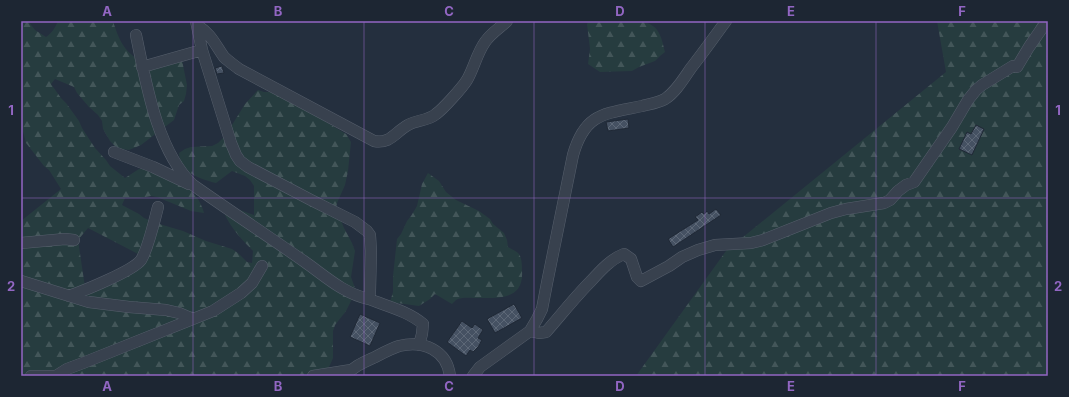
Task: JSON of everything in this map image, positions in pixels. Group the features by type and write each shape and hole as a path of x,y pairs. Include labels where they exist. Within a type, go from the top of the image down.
{"street":[{"path":"196,23 210,36 225,57 239,69 374,141 382,143 390,139 408,124 428,119 436,114 466,81 479,52 489,36 507,21"},
{"path":"473,376 480,367 530,331 538,319 542,309 573,155 577,141 584,130 592,121 602,115 653,104 665,99 684,79 726,21"},
{"path":"530,331 539,333 546,332 578,294 601,270 616,257 624,254 631,259 637,277 641,281 682,257 704,248 715,245 757,242 831,213 884,203 890,200 898,191 906,185 914,182 922,172 976,90 1013,66 1017,67 1047,21"},
{"path":"196,23 202,50 236,155 240,161 248,167 362,226 370,236 371,281 369,299"},
{"path":"136,35 142,67 156,119 169,152 177,166 193,186"},
{"path":"142,67 202,50"},
{"path":"114,152 153,167 193,186 338,286 409,315 419,321 422,324 422,334 418,344"},
{"path":"69,296 129,270 138,264 144,255 158,207"},
{"path":"21,243 57,239 74,240"},
{"path":"31,376 57,376 67,369 213,311 241,293 252,283 262,266"},
{"path":"21,281 81,300 99,304 166,310 179,313 193,319"},
{"path":"313,376 348,373 358,365 398,346 412,344 418,344 430,348 440,354 443,357 449,374"}],"green space":[{"path":"21,21 28,21 35,30 46,37 53,30 58,21 113,21 119,37 126,49 136,58 153,69 161,68 182,60 187,85 186,94 184,101 179,105 174,120 141,145 129,150 115,146 110,141 103,129 102,121 98,115 77,93 74,87 55,79 51,84 79,121 95,148 110,166 125,178 139,169 143,169 186,186 197,198 204,213 191,211 151,196 125,198 122,205 156,223 232,249 247,262 252,263 253,251 241,239 225,215 237,209 254,215 254,186 245,176 232,171 216,183 197,177 183,165 180,160 179,153 191,147 212,146 218,143 230,131 245,104 258,90 270,92 291,101 346,134 351,142 348,171 345,185 336,209 355,251 351,277 356,291 346,311 335,325 333,331 333,358 323,376 21,376 21,221 61,189 49,170 44,166 26,143 21,124","holes":["88,228 142,256 85,287 78,240"]},
{"path":"589,21 638,21 647,23 658,31 665,52 655,61 632,71 600,72 588,64 590,49 587,24"},
{"path":"937,21 1048,21 1048,376 636,376 726,251 946,72"},
{"path":"428,173 439,181 446,192 456,200 479,211 490,219 493,224 504,233 508,247 518,253 522,262 521,281 519,288 514,293 508,296 492,298 460,298 452,304 435,294 419,306 390,302 393,292 393,276 397,239 417,206 422,184"}],"building":[{"path":"222,66 224,73 217,74 215,68"},
{"path":"628,119 629,128 608,131 606,122"},
{"path":"976,125 984,129 972,155 959,149 967,132 971,134"},
{"path":"716,209 721,215 673,247 668,239 698,220 695,217 702,212 704,214 707,211 709,214"},
{"path":"514,304 522,318 495,333 487,319"},
{"path":"360,314 380,323 370,346 350,337"},
{"path":"462,321 472,328 475,324 483,330 478,338 482,340 478,347 473,352 470,350 466,356 447,342"}]}
